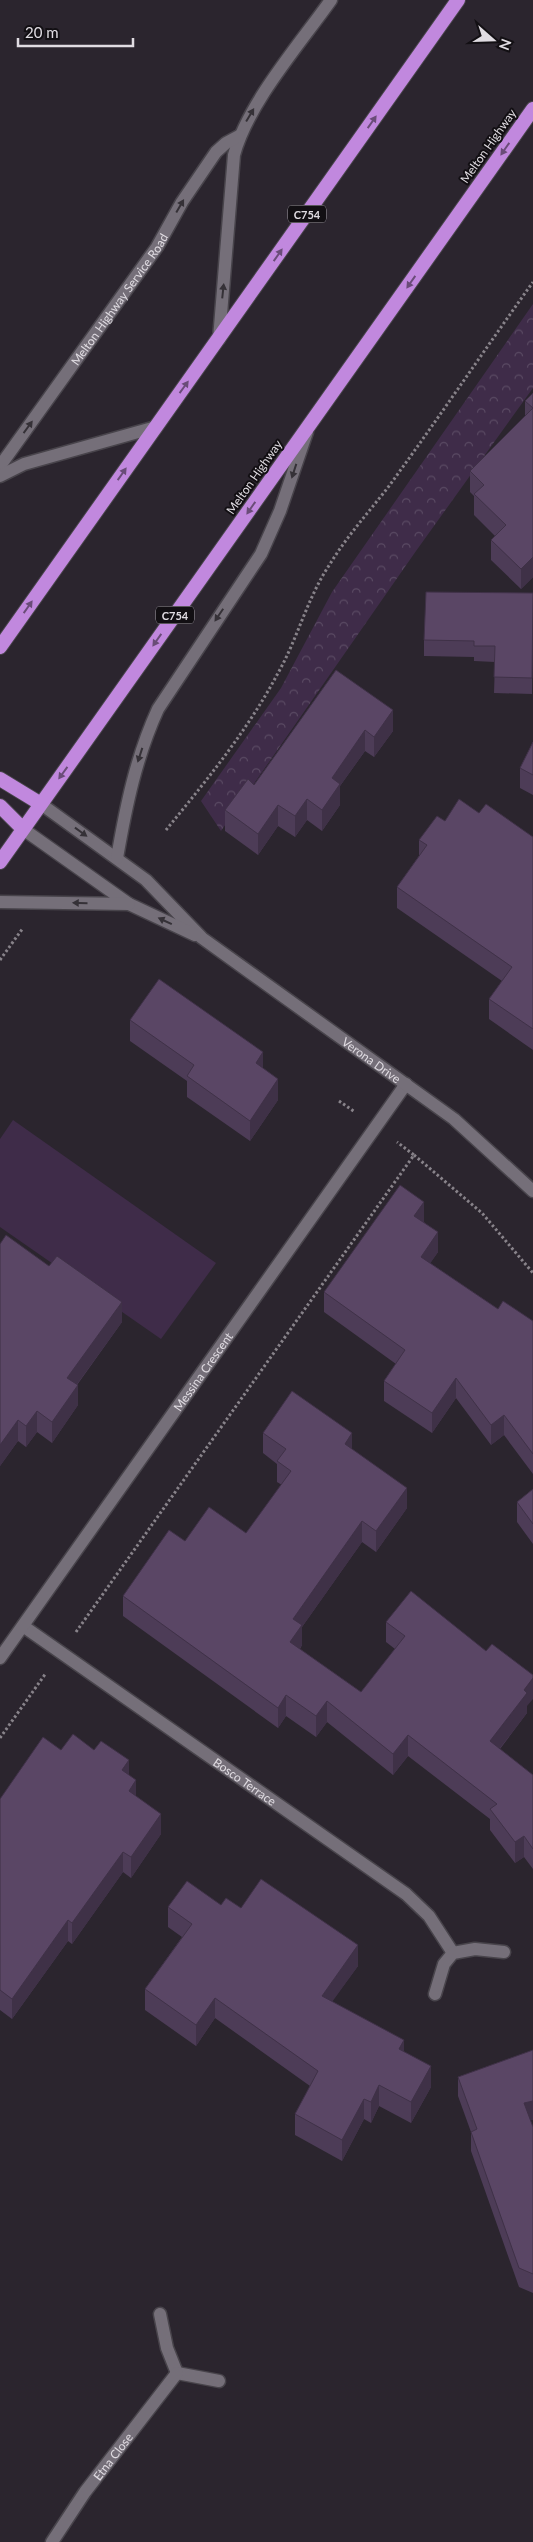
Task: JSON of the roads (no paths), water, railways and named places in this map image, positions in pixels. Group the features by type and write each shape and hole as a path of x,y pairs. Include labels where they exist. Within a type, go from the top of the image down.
{"highway":[{"name":"C754","path":"0,647 458,0"},
{"name":"Melton Highway","path":"0,862 533,109"},
{"path":"0,779 41,804"},
{"path":"0,806 23,829"}],"street":[{"name":"Melton Highway Service Road","path":"219,339 234,155 239,136 254,108 331,0"},
{"name":"Melton Highway Service Road","path":"0,466 157,247 182,202 216,152 226,143 239,136"},
{"path":"117,858 126,804 145,737 154,716 171,686 265,547 280,512 309,425"},
{"path":"0,476 24,464 156,427"},
{"name":"Verona Drive","path":"41,804 146,880 202,938 454,1119 533,1191"},
{"name":"Verona Drive","path":"23,829 129,904 202,938"},
{"path":"0,902 129,904"},
{"name":"Messina Crescent","path":"0,1658 406,1084"},
{"name":"Bosco Terrace","path":"23,1626 406,1894 429,1916 453,1953"},
{"path":"435,1994 444,1964 453,1953 475,1949 504,1952"},
{"path":"160,2314 167,2348 177,2373 219,2382"},
{"name":"Etna Close","path":"52,2542 85,2492 177,2373"}]}
